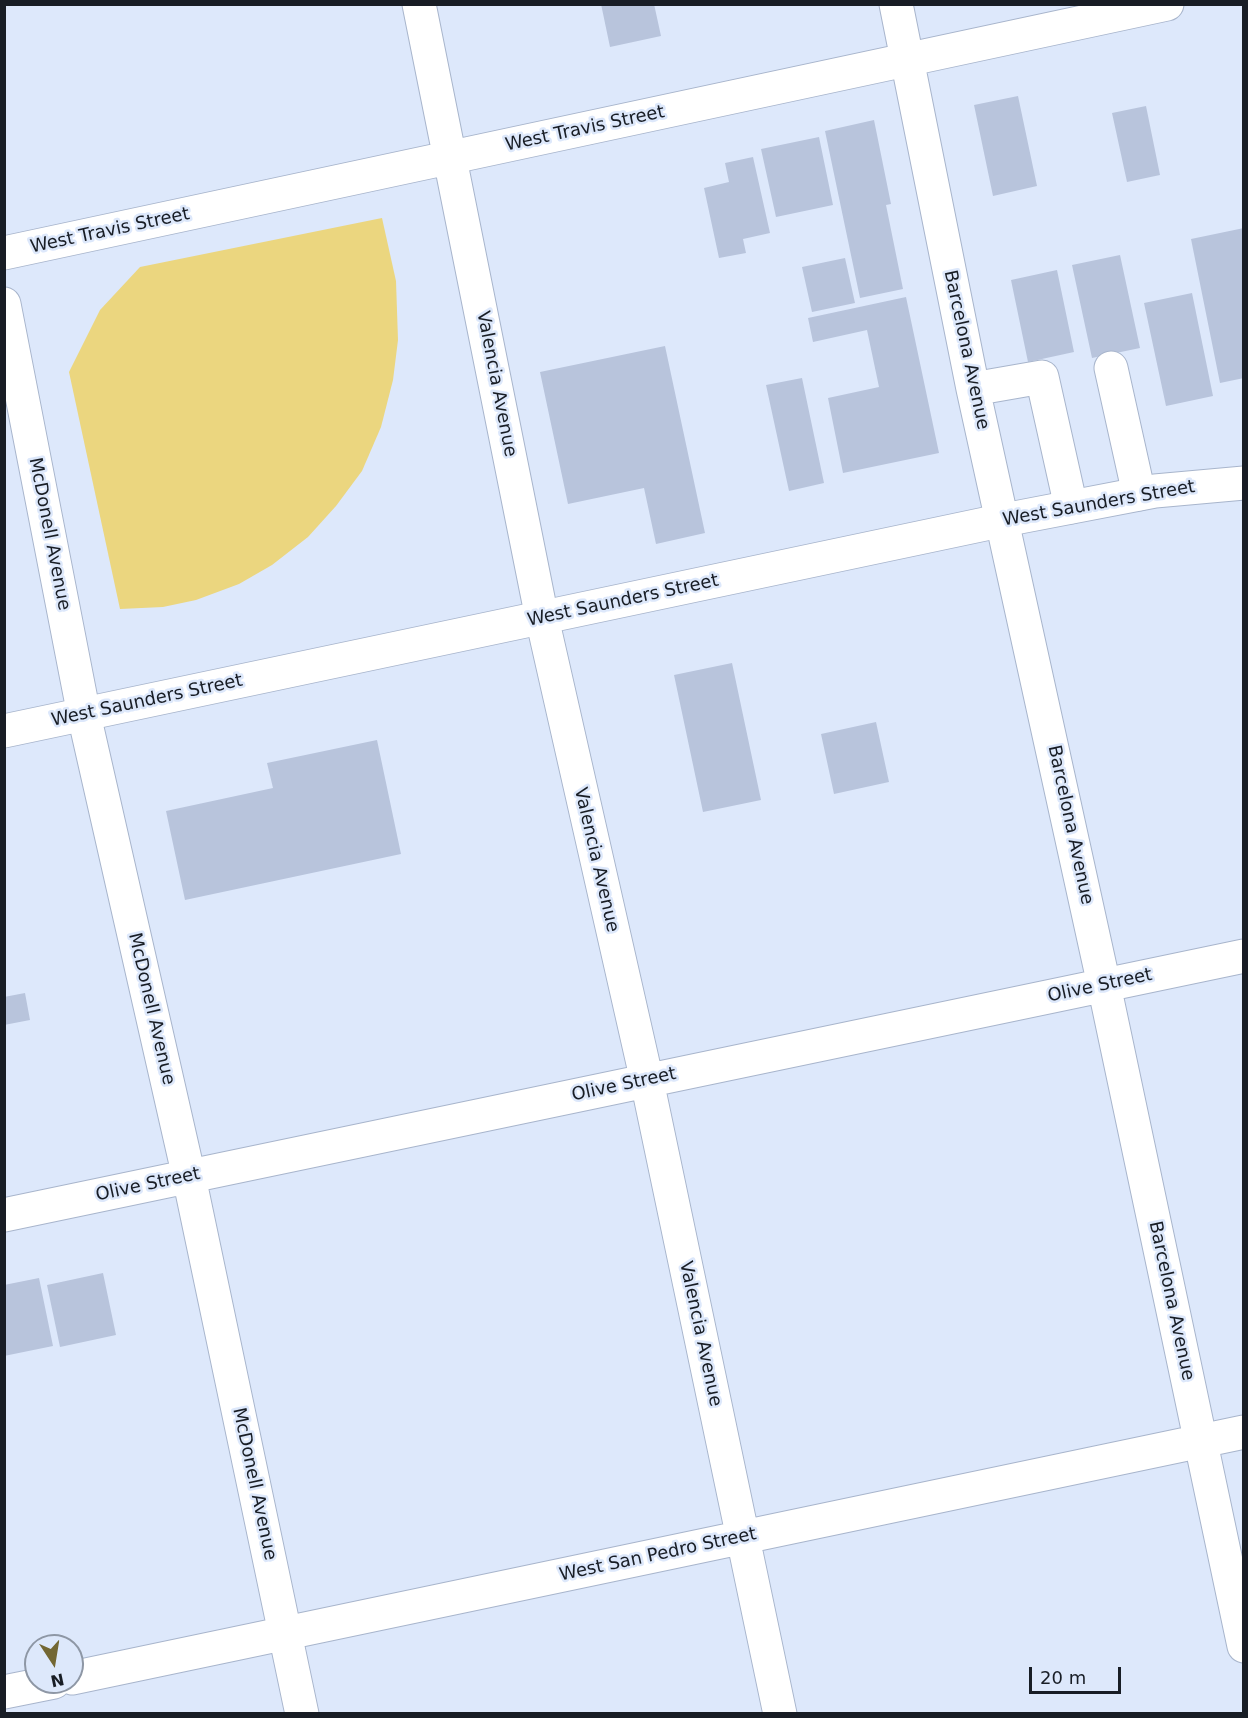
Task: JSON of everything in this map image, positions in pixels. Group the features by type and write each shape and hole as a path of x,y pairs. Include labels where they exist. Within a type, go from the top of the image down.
{"street":[{"name":"Valencia Avenue","path":"419,4 542,618 646,1081 780,1713"},
{"name":"Barcelona Avenue","path":"896,4 973,389 1004,520 1244,1646"},
{"name":"West Travis Street","path":"4,253 1167,4"},
{"name":"McDonell Avenue","path":"4,303 84,714 189,1177 302,1713"},
{"path":"1111,368 1139,494"},
{"path":"973,389 1042,377 1071,507"},
{"name":"West Saunders Street","path":"4,731 1004,520 1139,494 1244,483"},
{"name":"Olive Street","path":"4,1215 1244,956"},
{"name":"West San Pedro Street","path":"84,1675 1244,1432"},
{"path":"4,1692 24,1688"}],"shaded area":[{"path":"382,218 396,281 398,340 393,380 381,427 362,471 336,506 308,537 272,565 239,584 196,600 163,607 120,609 69,372 100,310 140,267"}],"building":[{"path":"601,4 654,4 661,36 610,47"},
{"path":"1018,96 1037,186 993,196 974,105"},
{"path":"1146,106 1160,175 1127,182 1112,113"},
{"path":"874,120 891,204 886,205 903,289 860,298 825,131"},
{"path":"819,137 833,205 776,217 761,149"},
{"path":"753,157 770,233 743,239 746,253 719,258 704,188 729,182 725,163"},
{"path":"1244,228 1244,378 1220,383 1191,239"},
{"path":"1120,255 1140,348 1092,358 1072,265"},
{"path":"845,258 855,303 812,312 802,267"},
{"path":"1057,270 1074,352 1028,362 1011,280"},
{"path":"1192,293 1213,396 1166,406 1144,303"},
{"path":"906,297 939,453 843,473 828,398 879,387 867,330 813,342 808,318"},
{"path":"665,346 705,533 656,544 644,488 568,504 540,372"},
{"path":"802,378 824,483 789,491 766,385"},
{"path":"732,663 761,800 703,812 674,675"},
{"path":"876,722 889,782 834,794 821,734"},
{"path":"377,740 401,854 185,900 166,811 273,788 267,763"},
{"path":"25,993 30,1020 4,1025 4,997"},
{"path":"103,1273 116,1335 60,1347 47,1285"},
{"path":"39,1278 53,1346 4,1356 4,1285"}]}
